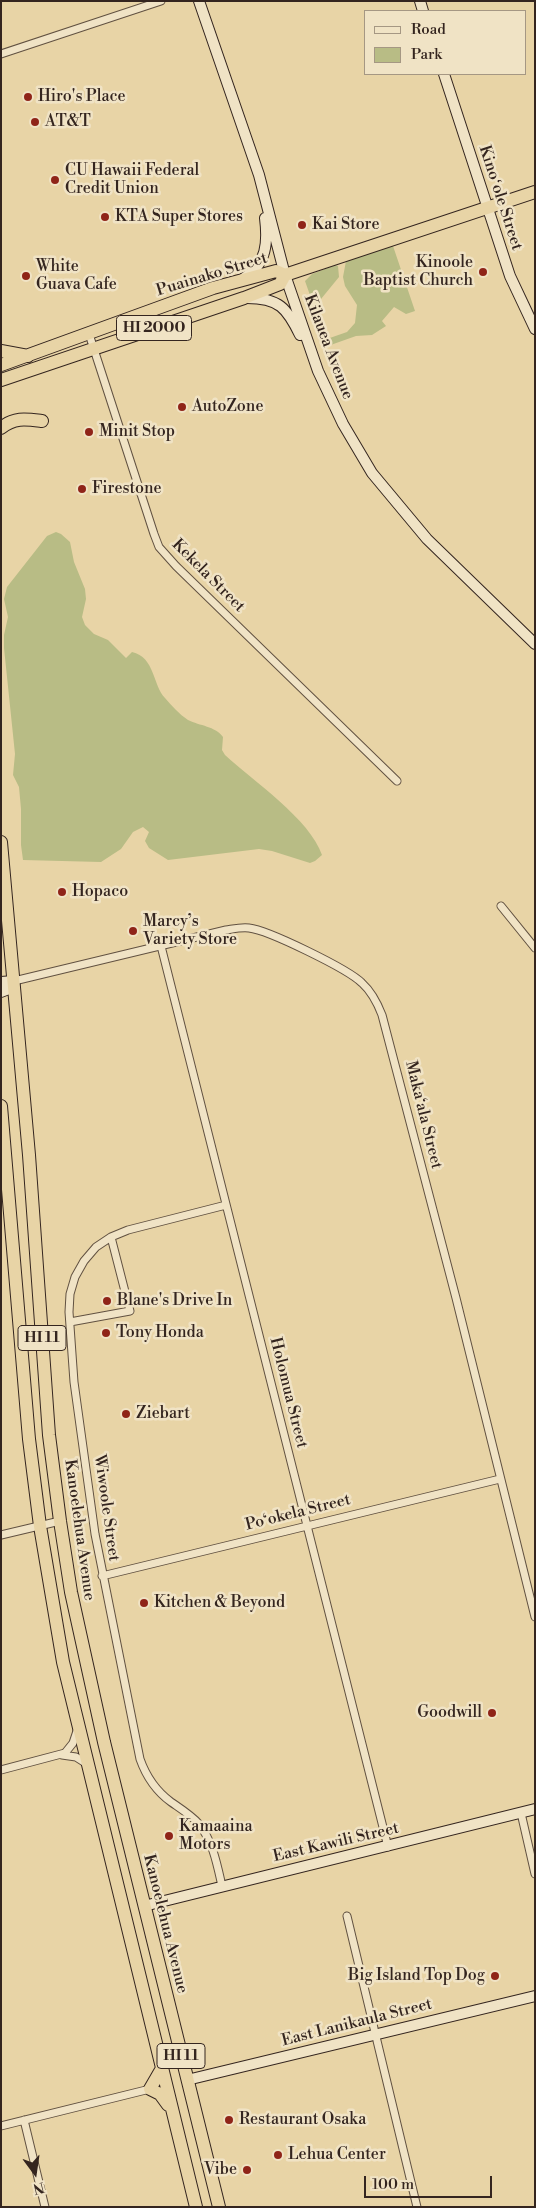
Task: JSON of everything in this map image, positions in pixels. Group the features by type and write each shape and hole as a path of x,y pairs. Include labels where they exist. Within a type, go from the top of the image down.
{"highway":[{"name":"HI 2000","path":"285,275 535,192"},
{"name":"Puainako Street","path":"1,365 240,280 276,271 285,275 280,284 244,298 18,374 1,382"},
{"path":"1,351 28,356"},
{"path":"1,428 20,418 42,421"},
{"name":"Kanoelehua Avenue","path":"1,842 10,983 50,1435 60,1521 86,1666 219,2207"},
{"name":"HI 11","path":"1,1106 29,1439 40,1526 63,1662 196,2207"},
{"path":"118,1885 123,1895 132,1903 144,1906 131,1921 129,1933"},
{"path":"162,2070 150,2089 165,2099 172,2114"}],"street":[{"path":"1,54 161,1"},
{"name":"Kilauea Avenue","path":"199,1 259,175 285,275 318,371 343,424 372,473 427,539 535,644"},
{"name":"Kinoʻole Street","path":"444,75 510,276 535,329"},
{"path":"240,280 258,266 267,244 259,175"},
{"path":"244,298 260,298 273,301 286,311 318,371"},
{"name":"Kekela Street","path":"89,334 159,547 176,566 397,781"},
{"path":"501,906 535,948"},
{"name":"Maka‘ala Street","path":"10,983 226,930 248,928 269,933 337,967 361,981 376,998 456,1298 535,1617"},
{"name":"Holomua Street","path":"161,946 388,1847"},
{"path":"1,992 10,983"},
{"name":"Wiwoole Street","path":"222,1886 213,1850 207,1837 188,1814 159,1792 144,1770 140,1759 102,1576 76,1391 70,1322 70,1294 75,1277 90,1254 111,1237 128,1230 226,1205"},
{"path":"70,1322 130,1311 111,1237"},
{"name":"Po‘okela Street","path":"102,1576 307,1524 500,1479"},
{"path":"1,1536 60,1521"},
{"path":"62,1755 69,1749 78,1728"},
{"path":"1,1770 62,1755 76,1758 88,1764"},
{"name":"East Kawili Street","path":"144,1906 535,1809"},
{"path":"521,1813 535,1874"},
{"path":"347,1916 416,2207"},
{"name":"East Lanikaula Street","path":"187,2080 535,1996"},
{"path":"1,2126 150,2089"},
{"path":"24,2120 45,2207"}],"green space":[{"path":"393,246 415,311 406,314 394,307 382,321 386,326 372,335 356,336 325,347 324,340 347,332 355,323 357,305 345,286 343,277 346,261"},
{"path":"335,265 338,266 339,277 321,299 311,298 305,281 312,274"},
{"path":"56,532 70,542 74,562 85,589 86,599 82,617 85,625 94,634 108,640 126,658 132,652 140,655 149,666 161,693 176,710 188,720 212,728 220,733 223,737 222,750 225,755 280,801 316,841 322,855 315,861 310,863 272,851 259,849 168,860 149,848 145,841 149,832 143,827 133,832 121,849 101,862 23,860 19,787 13,775 15,754 4,648 4,635 8,617 4,599 7,587 47,536"}],"place":[{"name":"Hiro's Place","path":"28,97"},
{"name":"AT&T","path":"35,122"},
{"name":"CU Hawaii Federal Credit Union","path":"55,180"},
{"name":"KTA Super Stores","path":"105,217"},
{"name":"Kai Store","path":"302,225"},
{"name":"Kinoole Baptist Church","path":"483,272"},
{"name":"White Guava Cafe","path":"26,276"},
{"name":"AutoZone","path":"182,407"},
{"name":"Minit Stop","path":"89,432"},
{"name":"Firestone","path":"82,489"},
{"name":"Hopaco","path":"62,892"},
{"name":"Marcy’s Variety Store","path":"133,931"},
{"name":"Blane's Drive In","path":"107,1301"},
{"name":"Tony Honda","path":"106,1333"},
{"name":"Ziebart","path":"126,1414"},
{"name":"Kitchen & Beyond","path":"144,1603"},
{"name":"Goodwill","path":"492,1713"},
{"name":"Kamaaina Motors","path":"169,1836"},
{"name":"Big Island Top Dog","path":"495,1976"},
{"name":"Restaurant Osaka","path":"229,2120"},
{"name":"Lehua Center","path":"278,2155"},
{"name":"Vibe","path":"247,2170"}]}
